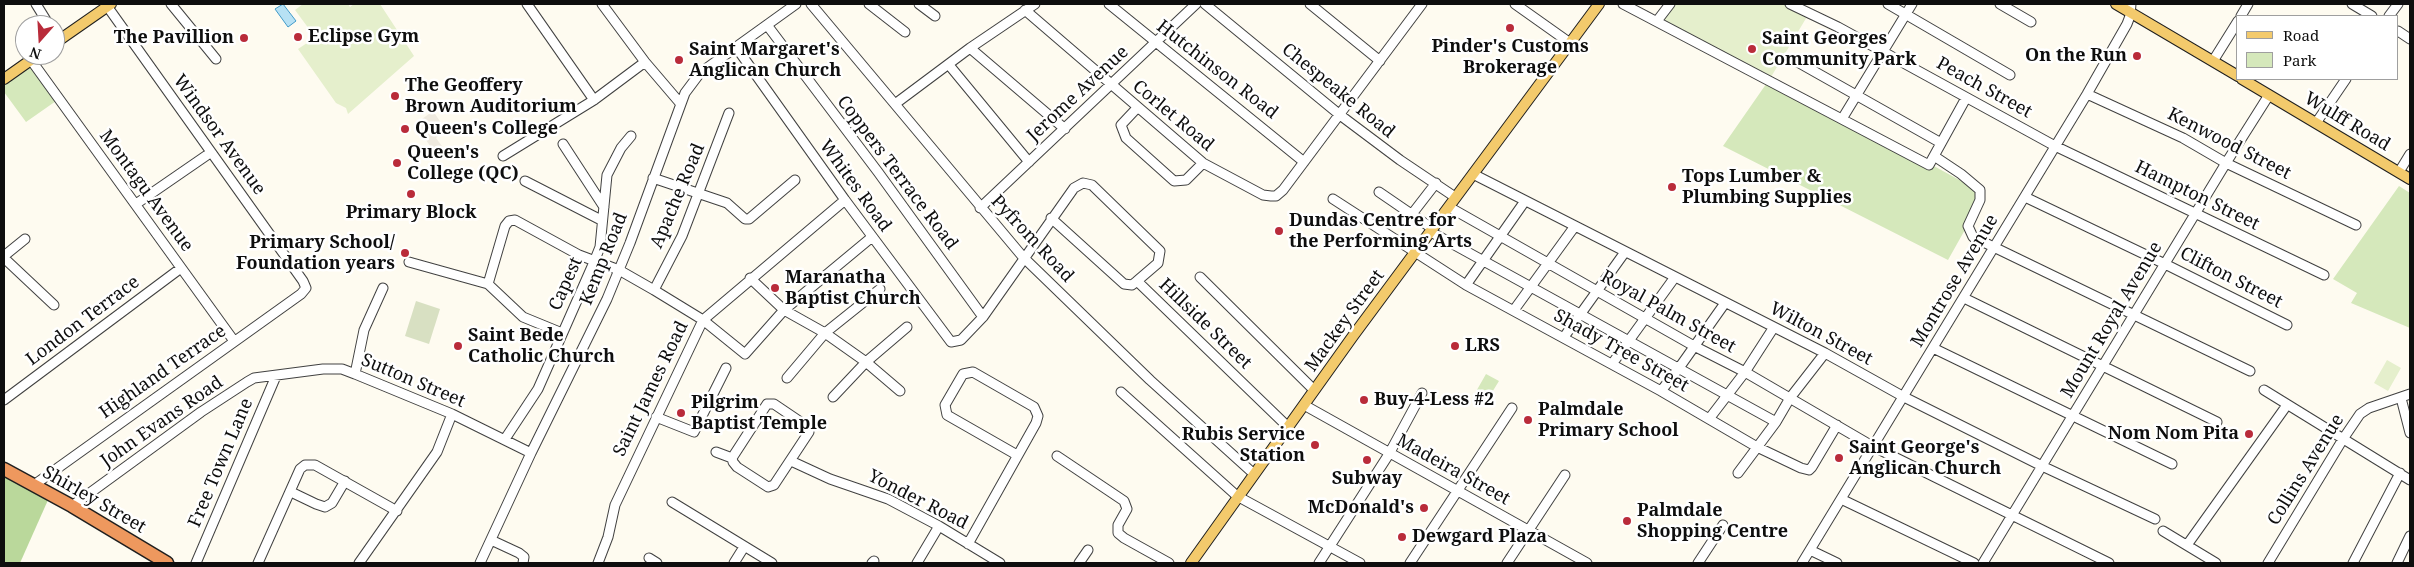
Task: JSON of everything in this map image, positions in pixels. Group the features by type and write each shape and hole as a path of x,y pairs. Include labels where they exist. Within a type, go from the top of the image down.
{"highway":[{"name":"Shirley Street","path":"4,468 72,506 166,563"}],"main road":[{"name":"Mackey Street","path":"1191,563 1314,390 1599,4"},
{"path":"2116,4 2130,8 2236,75"},
{"path":"65,33 109,5"},
{"path":"4,79 25,65"},
{"name":"Wulff Road","path":"2244,80 2410,179"}],"street":[{"path":"36,4 43,15"},
{"path":"171,4 216,59"},
{"path":"527,4 594,100"},
{"name":"Kemp Road","path":"480,563 619,270 680,103 695,78 796,4"},
{"name":"Pyfrom Road","path":"811,4 1023,257 1150,380 1254,474"},
{"path":"869,4 904,32"},
{"path":"919,4 935,16"},
{"path":"895,104 970,48 1035,4"},
{"name":"Hutchinson Road","path":"1109,4 1304,162"},
{"name":"Jerome Avenue","path":"980,208 1156,44 1196,4"},
{"name":"Chespeake Road","path":"1205,4 1340,114 1400,160 1455,197"},
{"path":"1310,4 1380,61"},
{"path":"1515,4 1570,43"},
{"path":"1624,4 1929,165 1966,98"},
{"path":"1657,22 1670,4"},
{"name":"Peach Street","path":"1790,4 1883,52 2055,146"},
{"path":"1888,4 2010,75"},
{"path":"1842,119 1912,4"},
{"path":"2000,4 2031,22"},
{"path":"2241,15 2248,4"},
{"path":"2352,4 2370,15"},
{"path":"2390,15 2398,4"},
{"name":"Windsor Avenue","path":"109,5 210,152 304,283"},
{"path":"607,6 645,62 680,103"},
{"path":"1304,162 1380,61 1417,6"},
{"name":"Montrose Avenue","path":"1802,563 2087,94 2127,24 2130,8"},
{"name":"Corlet Road","path":"1026,10 1111,86 1203,163 1263,195 1276,196 1283,190 1304,162"},
{"path":"2213,62 2236,24"},
{"name":"Coppers Terrace Road","path":"767,25 878,172 983,316"},
{"path":"2399,33 2410,39"},
{"name":"Whites Road","path":"736,47 845,200 951,342 961,340 983,316"},
{"path":"970,48 1065,129"},
{"path":"1794,60 1857,94 1940,144"},
{"path":"503,156 594,100 645,62"},
{"name":"Montagu Avenue","path":"40,65 234,341"},
{"path":"949,65 1029,162"},
{"path":"2316,123 2345,80"},
{"name":"Kenwood Street","path":"2087,94 2183,138 2226,163 2356,225"},
{"name":"Mount Royal Avenue","path":"1984,563 2195,213 2269,95"},
{"path":"1137,108 1121,125 1126,138 1174,181 1186,180 1203,163"},
{"name":"Apache Road","path":"654,290 682,236 729,113"},
{"name":"Capest","path":"505,439 538,389 594,262 600,247 601,220 604,214 607,175 620,148 631,136"},
{"path":"563,144 604,207"},
{"name":"Hampton Street","path":"2055,146 2324,275"},
{"path":"136,204 210,152"},
{"path":"2399,172 2410,154"},
{"path":"1934,156 1961,174 1980,190 1980,200 1968,226 1973,237 2250,371"},
{"name":"Wilton Street","path":"1473,174 1826,353 1904,397 2042,466 2155,519"},
{"path":"653,178 727,203 739,216 749,219 795,180"},
{"path":"525,181 601,220"},
{"path":"983,316 1051,218 1074,188 1083,183 1092,185 1160,251 1158,262 1137,281"},
{"path":"1412,214 1436,183"},
{"path":"1379,192 1412,214 1432,231 1531,289 1629,340 1776,422"},
{"name":"Clifton Street","path":"2025,197 2286,324"},
{"name":"Shady Tree Street","path":"1334,199 1466,286 1661,390 1757,447 1802,468 1809,470 1812,467 1837,425"},
{"name":"Saint James Road","path":"598,563 608,537 614,506 703,320 750,278 845,200"},
{"path":"1466,286 1525,201"},
{"name":"Royal Palm Street","path":"1449,207 1596,292 1745,372 1872,446 2109,563"},
{"name":"Hillside Street","path":"1051,218 1124,284 1132,285 1137,281 1288,427"},
{"path":"488,284 505,226 511,220 520,222 594,262 619,270 654,290 703,320 745,354 784,310 872,237"},
{"path":"1514,310 1575,226"},
{"path":"25,239 4,257 54,305"},
{"path":"1564,337 1625,252"},
{"path":"409,262 488,284 523,317 562,332"},
{"name":"London Terrace","path":"4,400 181,268"},
{"path":"1200,277 1314,390"},
{"path":"1612,364 1675,277"},
{"path":"750,278 784,310 825,333 866,362 900,391"},
{"name":"Highland Terrace","path":"34,485 303,293 306,288 304,283"},
{"path":"355,374 364,330 384,288"},
{"path":"787,378 825,333 880,289"},
{"path":"1964,298 2217,422"},
{"path":"1661,390 1680,368 1725,303"},
{"path":"833,397 866,362 908,327"},
{"path":"1709,419 1745,372 1774,327"},
{"path":"1934,348 2172,464"},
{"path":"1738,474 1776,422 1790,398 1826,353"},
{"path":"656,417 694,432 726,368"},
{"name":"Sutton Street","path":"276,376 333,369 355,374 452,414 505,439 531,454"},
{"path":"968,544 1036,424 1037,412 1034,407 973,372 963,374 945,405 947,415 1017,455"},
{"name":"John Evans Road","path":"72,506 201,412 246,382 254,378 276,376"},
{"name":"Free Town Lane","path":"196,563 276,376"},
{"path":"2264,390 2410,480"},
{"path":"1122,392 1237,496 1329,548 1360,563"},
{"path":"1319,563 1389,454 1422,393"},
{"name":"Collins Avenue","path":"2268,563 2360,414 2369,408 2410,394"},
{"path":"2401,398 2410,433"},
{"path":"716,452 732,458 737,467 768,487 774,485 792,461 809,432 808,427 774,404 767,404 732,458"},
{"name":"Madeira Street","path":"1304,405 1587,563"},
{"path":"2186,545 2287,405"},
{"path":"1410,563 1456,490 1512,408"},
{"path":"360,563 437,452 452,414"},
{"path":"1057,456 1124,501 1128,509 1118,525 1118,533 1169,563"},
{"name":"Yonder Road","path":"792,461 830,479 888,499 939,526 1000,563"},
{"path":"258,563 300,469 308,464 315,465 397,511"},
{"path":"2354,563 2400,473"},
{"path":"1507,563 1565,475"},
{"path":"291,492 316,504 326,506 332,503 344,481"},
{"path":"1841,499 1974,563"},
{"path":"672,502 772,563"},
{"path":"1698,563 1723,525"},
{"path":"917,563 939,526"},
{"path":"2163,531 2216,563"},
{"path":"2398,563 2410,536"},
{"path":"491,540 519,553 524,557 523,563"},
{"path":"734,563 744,546"},
{"path":"1079,563 1088,550"},
{"path":"1810,550 1837,563"}],"green space":[{"path":"303,4 348,4 350,7 354,4 380,4 414,56 348,114 346,108 336,103 298,49 310,41 317,31 312,33 295,10"},
{"name":"Saint Georges Community Park","path":"1675,4 1784,4 1808,15 1771,77 1663,21"},
{"path":"32,66 56,101 26,122 4,92 4,86"},
{"path":"1771,77 1985,194 1948,260 1723,146"},
{"path":"2399,186 2410,193 2410,328 2351,303 2357,293 2333,279"},
{"path":"416,301 440,309 429,344 405,336"},
{"path":"2387,360 2401,368 2388,391 2374,383"},
{"path":"1486,374 1499,381 1486,402 1474,395"},
{"path":"4,475 48,500 20,563 4,563"}],"shaded area":[{"path":"433,111 446,130 436,138 447,153 439,159 415,124"}],"water":[{"path":"283,4 296,21 288,27 275,9"}],"place":[{"name":"Pinder's Customs Brokerage","path":"1510,28"},
{"name":"Eclipse Gym","path":"298,37"},
{"name":"The Pavillion","path":"244,38"},
{"name":"Saint Georges Community Park","path":"1752,49"},
{"name":"On the Run","path":"2137,56"},
{"name":"Saint Margaret's Anglican Church","path":"679,60"},
{"name":"The Geoffery Brown Auditorium","path":"395,96"},
{"name":"Queen's College","path":"405,129"},
{"name":"Queen's College (QC)","path":"397,163"},
{"name":"Tops Lumber & Plumbing Supplies","path":"1672,187"},
{"name":"Primary Block","path":"411,194"},
{"name":"Dundas Centre for the Performing Arts","path":"1279,231"},
{"name":"Primary School/ Foundation years","path":"405,253"},
{"name":"Maranatha Baptist Church","path":"775,288"},
{"name":"Saint Bede Catholic Church","path":"458,346"},
{"name":"LRS","path":"1455,346"},
{"name":"Buy-4-Less #2","path":"1364,400"},
{"name":"Pilgrim Baptist Temple","path":"681,413"},
{"name":"Palmdale Primary School","path":"1528,420"},
{"name":"Nom Nom Pita","path":"2249,434"},
{"name":"Rubis Service Station","path":"1315,445"},
{"name":"Saint George's Anglican Church","path":"1839,458"},
{"name":"Subway","path":"1367,460"},
{"name":"McDonald's","path":"1424,508"},
{"name":"Palmdale Shopping Centre","path":"1627,521"},
{"name":"Dewgard Plaza","path":"1402,537"}]}
